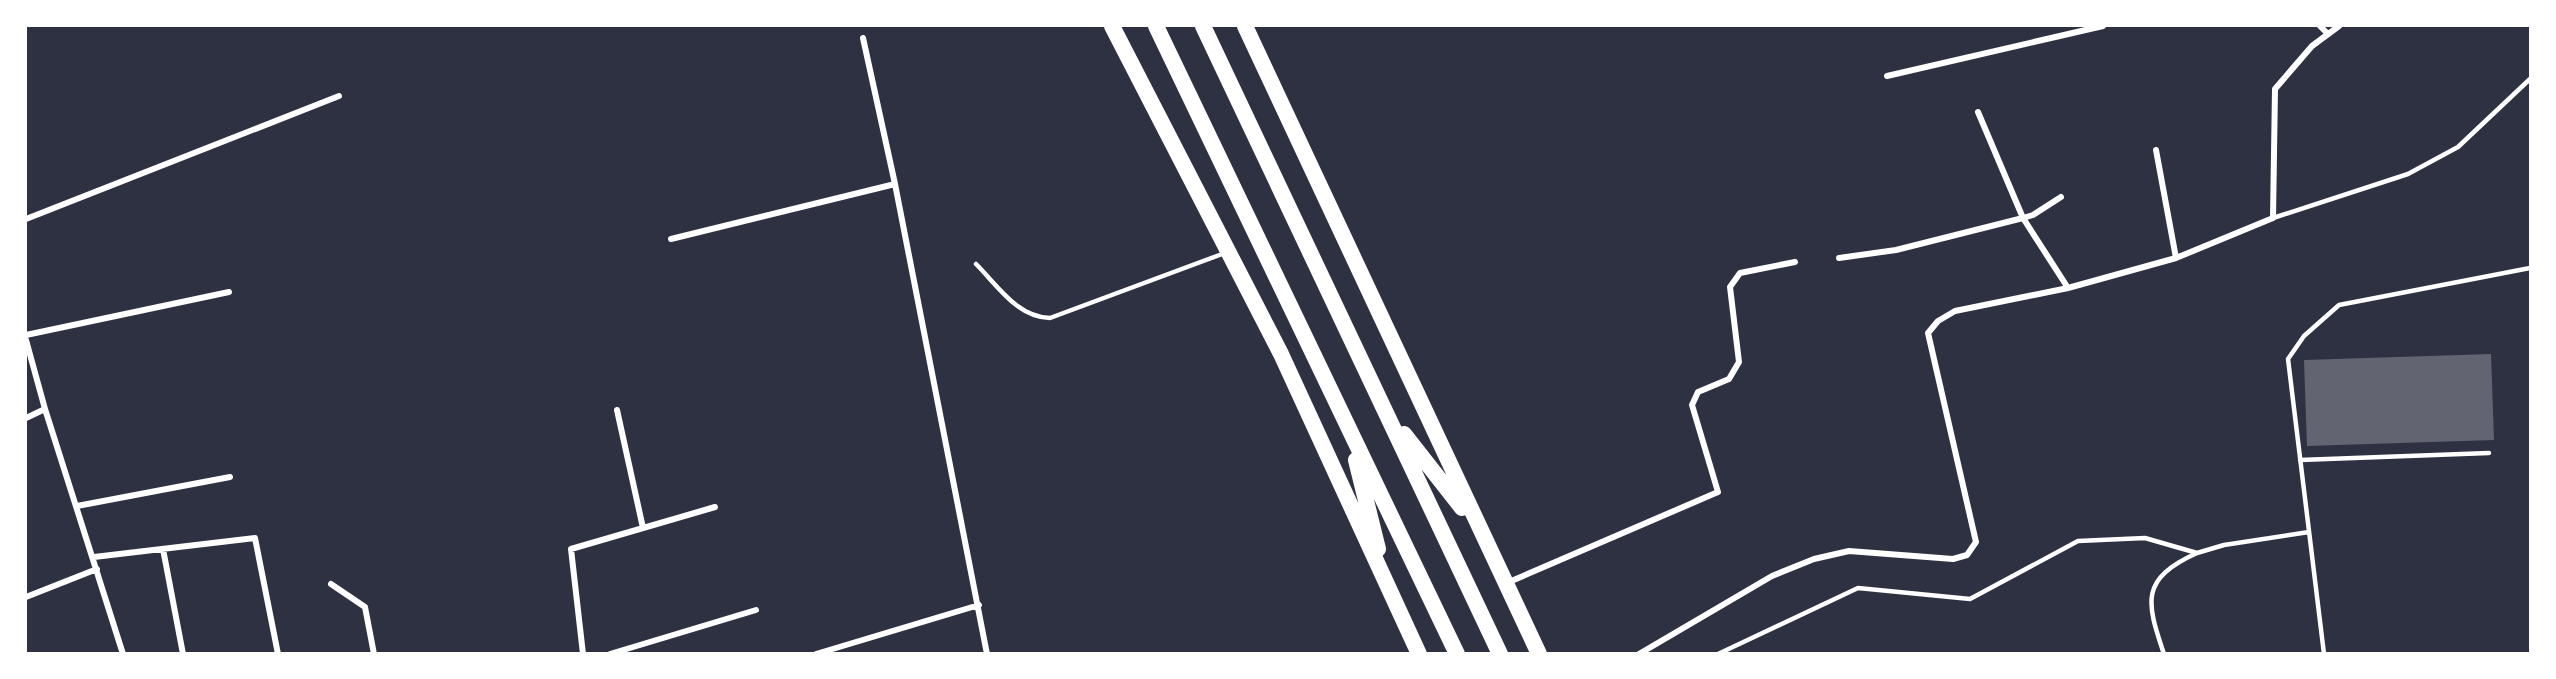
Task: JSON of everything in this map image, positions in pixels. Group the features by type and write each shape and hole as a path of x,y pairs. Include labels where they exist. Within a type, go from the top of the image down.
{"highway":[{"path":"1112,26 1164,130 1229,251 1305,405 1419,654"},
{"path":"1156,26 1457,654"},
{"path":"1203,26 1500,654"},
{"path":"1245,26 1539,654"},
{"path":"1385,409 1480,530"},
{"path":"1347,425 1387,585"}],"street":[{"path":"1887,76 2103,26"},
{"path":"2320,26 2328,34"},
{"path":"1640,654 1772,576 1814,559 1849,551 1953,559 1967,555 1976,542 1928,333 1938,321 1955,311 2068,288 2176,258 2273,218 2275,89 2312,46 2339,26"},
{"path":"863,38 895,184 987,654"},
{"path":"26,219 339,96"},
{"path":"1978,112 2023,218 2068,288"},
{"path":"2156,150 2176,258"},
{"path":"671,239 895,184"},
{"path":"1839,258 1896,250 2023,218 2033,215 2061,197"},
{"path":"1505,584 1718,492 1692,405 1698,392 1729,379 1739,362 1730,287 1740,273 1795,262"},
{"path":"26,335 230,292"},
{"path":"26,340 45,409 123,654"},
{"path":"26,418 45,409"},
{"path":"617,410 643,528"},
{"path":"77,506 230,477"},
{"path":"583,654 571,549 715,507"},
{"path":"94,557 255,538 278,654"},
{"path":"163,549 183,654"},
{"path":"26,597 97,569"},
{"path":"331,584 365,607 374,654"},
{"path":"816,654 979,605"},
{"path":"610,654 756,610"}],"lane":[{"path":"2273,218 2418,169 2458,147 2530,79"},
{"path":"976,264 1024,312 1035,317 1050,318 1229,251"},
{"path":"2324,654 2288,359 2304,336 2339,306 2530,268"},
{"path":"2300,460 2489,453"},
{"path":"2164,654 2153,622 2149,598 2157,581 2179,561 2197,552 2224,544 2309,532"},
{"path":"1718,654 1858,588 1970,599 2078,541 2145,538 2197,552"}],"building":[{"path":"2491,354 2494,440 2307,446 2304,360"}]}
